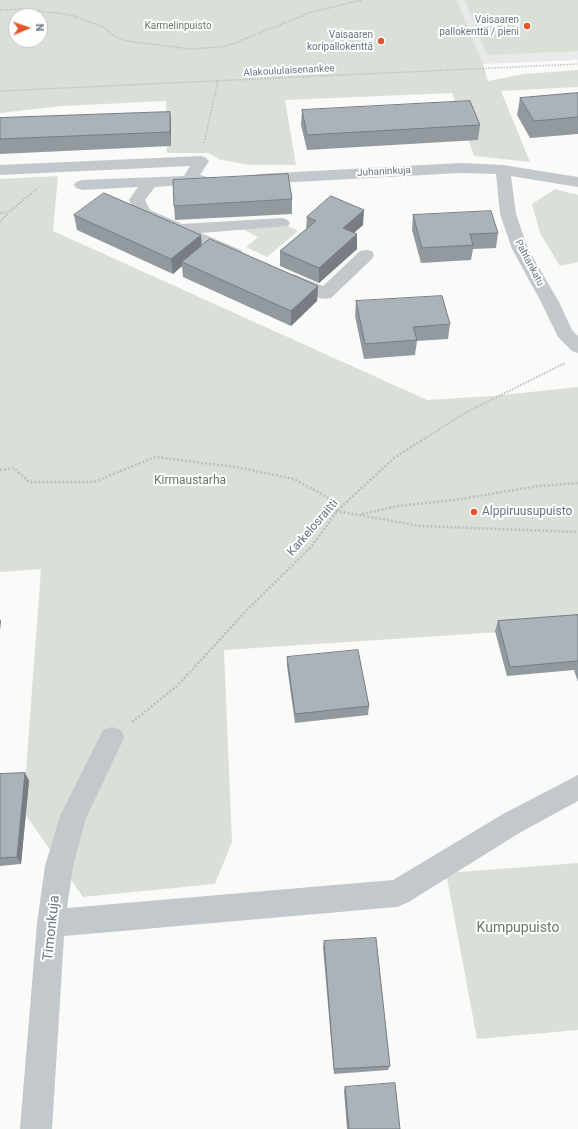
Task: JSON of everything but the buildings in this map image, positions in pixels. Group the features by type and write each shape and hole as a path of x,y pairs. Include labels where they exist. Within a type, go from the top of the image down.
{"street":[{"path":"0,170 201,161"},
{"path":"190,179 201,161"},
{"name":"Juhaninkuja","path":"243,179 460,168 503,170 578,182"},
{"name":"Pahtankatu","path":"503,170 508,214 520,249 550,302 575,353"},
{"path":"82,185 190,179 219,180"},
{"path":"150,182 137,200 143,213 252,262"},
{"path":"179,229 282,223"},
{"path":"274,272 325,294 366,255"},
{"name":"Timonkuja","path":"36,1129 51,923 59,866 73,816 112,738"},
{"path":"51,923 397,893 512,823 578,786"}],"path":[{"path":"0,10 24,9 71,15 103,27 114,36 127,42 171,48 198,49 220,47 232,44 327,7 340,3 362,0"},
{"name":"Alakoululaisenankee","path":"0,91 578,64"},
{"path":"201,161 206,126 218,81"},
{"path":"0,222 9,212 63,167"},
{"path":"0,214 9,212"},
{"name":"Karkelosraitti","path":"112,738 177,686 248,609 312,546 337,511 394,458 464,414 575,353"},
{"path":"0,470 14,468 29,482 94,482 155,457 236,467 294,479 326,497 337,511 420,526 578,532"},
{"path":"360,515 398,506 454,500 538,486 578,483"}],"shaded area":[{"name":"Vaisaaren pallokenttä / pieni","path":"457,0 578,0 578,60 483,64"}],"green space":[{"name":"Karmelinpuisto","path":"0,0 457,0 483,64 488,81 524,74 578,70 578,87 501,91 530,162 474,156 452,93 285,100 296,165 250,165 221,160 208,153 167,153 166,101 62,106 0,113"},
{"name":"Vaisaaren pallokenttä / pieni","path":"465,0 578,0 578,51 487,55"},
{"name":"Kirmaustarha","path":"58,176 53,231 427,400 493,396 578,387 578,627 224,650 232,842 215,884 83,897 23,811 41,569 0,572 0,179"},
{"path":"555,189 578,195 578,262 560,266 540,233 532,204"},
{"path":"282,223 298,231 267,257 246,247 258,237 236,226"},
{"name":"Kumpupuisto","path":"578,863 578,1030 477,1039 446,873"}],"place":[{"name":"Vaisaaren pallokenttä / pieni","path":"527,26"},
{"name":"Vaisaaren koripallokenttä","path":"381,41"},
{"name":"Alppiruusupuisto","path":"474,512"}]}
